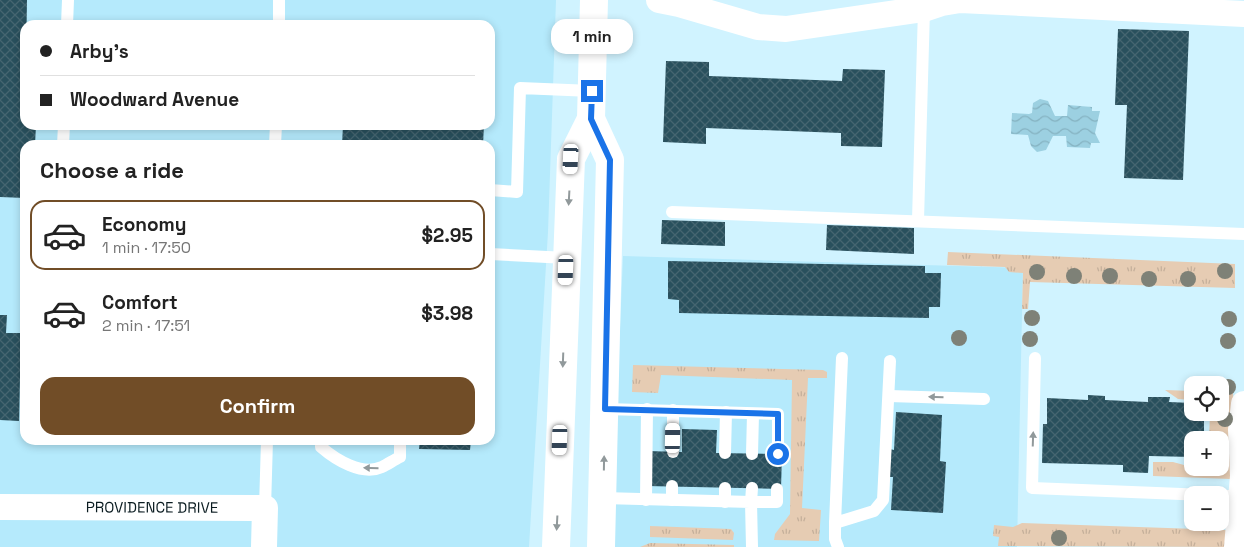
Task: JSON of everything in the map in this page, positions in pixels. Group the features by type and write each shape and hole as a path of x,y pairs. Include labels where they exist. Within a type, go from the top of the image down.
{"main road":[{"path":"556,547 571,159 591,119 594,0"},
{"path":"591,119 610,160 601,547"}],"street":[{"path":"659,0 758,27 786,29 924,9 960,0 1244,14"},
{"path":"1237,547 1235,496 1244,404"},
{"name":"PROVIDENCE DRIVE","path":"0,507 265,508"},
{"path":"264,547 265,508"}],"lane":[{"path":"68,0 68,20"},
{"path":"279,0 279,20"},
{"path":"918,220 924,9"},
{"path":"495,190 517,192 520,88 592,91"},
{"path":"672,212 1244,234"},
{"path":"495,254 566,258"},
{"path":"838,547 835,538 835,523 842,358"},
{"path":"1035,358 1032,488 1184,494"},
{"path":"835,523 874,511 883,500 890,361"},
{"path":"889,396 984,399"},
{"path":"605,409 778,414 778,454"},
{"path":"646,500 647,409"},
{"path":"673,410 673,452"},
{"path":"725,453 726,412"},
{"path":"752,454 753,414"},
{"path":"265,508 266,445"},
{"path":"321,445 332,457 356,468 380,468 400,457 400,445"},
{"path":"672,486 672,500"},
{"path":"724,502 725,488"},
{"path":"752,488 752,547"},
{"path":"603,498 777,502 777,489"}],"shaded area":[{"path":"0,0 556,0 548,232 529,547 0,547"},
{"path":"623,256 1023,268 1017,547 611,547"}],"green space":[{"path":"948,252 1235,264 1235,288 1030,282 1028,309 1022,309 1023,273 1009,272 1005,267 947,265"},
{"path":"633,365 823,370 827,372 827,378 808,378 802,508 821,510 819,541 774,540 775,534 790,514 792,380 661,375 658,393 632,392"},
{"path":"1165,390 1184,391 1184,399 1178,399"},
{"path":"1229,392 1233,392 1237,472 1230,479 1153,476 1153,462 1173,462 1184,465 1184,476 1229,476 1229,431 1209,431 1210,421 1229,421"},
{"path":"1022,523 1184,529 1184,531 1226,531 1226,547 998,546 999,537 993,536 994,525 1013,527"},
{"path":"650,526 731,529 734,533 733,540 650,537"},
{"path":"650,543 734,545 734,547 640,547"}],"water":[{"path":"1040,99 1048,101 1055,116 1067,116 1068,105 1092,107 1092,111 1100,111 1095,133 1100,143 1091,143 1090,148 1067,147 1066,136 1053,136 1046,150 1037,152 1031,146 1028,135 1011,134 1012,113 1032,113 1033,103"}],"building":[{"path":"0,0 27,0 27,20 20,20 20,130 36,130 35,140 20,140 20,198 0,197"},
{"path":"1118,29 1189,31 1183,180 1124,178 1127,105 1115,105"},
{"path":"666,61 709,62 709,76 842,81 843,69 885,70 882,147 841,146 841,133 706,128 706,144 663,142"},
{"path":"343,130 484,130 483,140 342,140"},
{"path":"662,220 725,222 725,246 661,244"},
{"path":"827,225 914,228 914,254 826,250"},
{"path":"668,261 925,266 925,273 941,273 940,307 929,307 929,318 679,313 679,300 668,299"},
{"path":"0,315 7,315 6,333 20,333 19,421 0,420"},
{"path":"1088,395 1105,396 1105,400 1148,402 1148,397 1170,397 1169,402 1184,403 1184,421 1204,421 1204,431 1184,431 1184,457 1149,456 1148,473 1123,472 1123,465 1042,463 1043,424 1047,424 1047,398 1088,400"},
{"path":"896,412 942,415 940,461 946,462 943,513 891,510 893,477 889,477 890,449 894,450"},
{"path":"682,429 717,430 716,453 782,454 781,489 646,486 647,451 682,452"},
{"path":"419,445 470,445 470,450 419,449"}],"route":[{"path":"592,91 591,119 610,160 605,409 778,414 778,454"}]}
